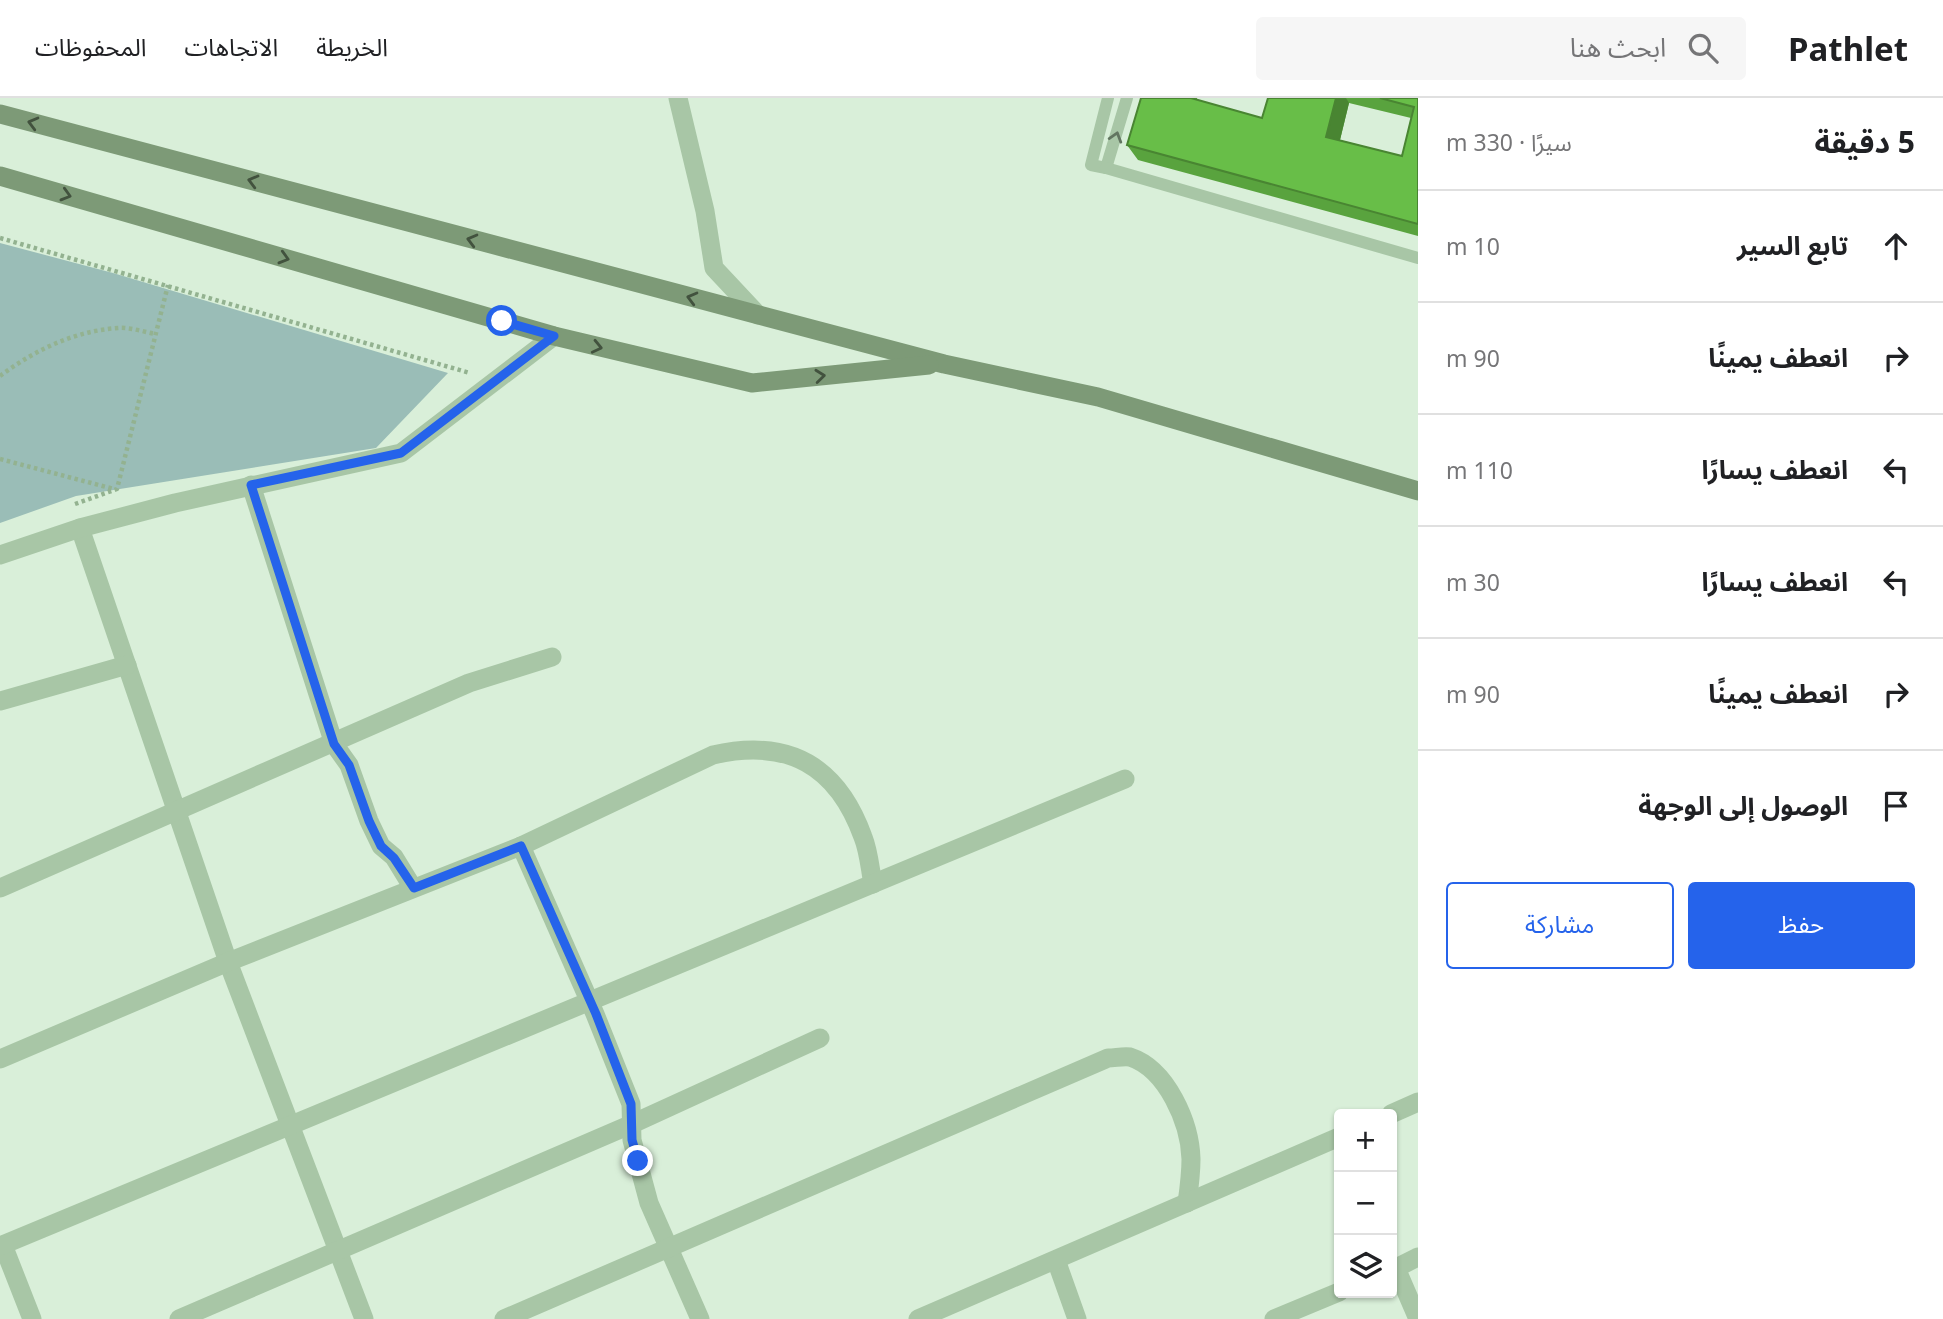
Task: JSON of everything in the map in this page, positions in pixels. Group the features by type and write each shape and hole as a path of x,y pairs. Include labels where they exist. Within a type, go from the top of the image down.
{"main road":[{"path":"0,114 944,364 1098,397 1418,491"},
{"path":"0,176 554,336 752,383 944,364"}],"street":[{"path":"678,98 705,211 714,268 758,316"},
{"path":"0,555 80,528 137,513 401,453 554,336"},
{"path":"251,485 334,744 349,765 381,846 394,858 414,888"},
{"path":"80,528 228,961 364,1319"},
{"path":"0,888 469,683 552,657"},
{"path":"0,701 127,664"},
{"path":"0,1059 228,961 521,846 713,755 741,748 785,752 821,771 846,798 864,839 873,884"},
{"path":"32,1319 1,1245 1125,779"},
{"path":"521,846 590,1002 631,1104 632,1140 649,1203 700,1319"},
{"path":"179,1319 632,1124 821,1038"},
{"path":"504,1319 1108,1058 1128,1056 1148,1067 1173,1095 1186,1127 1191,1159 1187,1203"},
{"path":"1397,1111 1418,1102"},
{"path":"918,1319 1334,1139"},
{"path":"1397,1268 1418,1257"},
{"path":"1056,1260 1077,1319"},
{"path":"1397,1275 1418,1319"},
{"path":"1274,1319 1334,1294"}],"lane":[{"path":"1108,98 1091,165 1418,258"},
{"path":"1106,168 1128,98"}],"path":[{"path":"0,238 497,380"},
{"path":"117,489 168,285"},
{"path":"0,376 27,356 76,334 121,328 156,334"},
{"path":"0,459 117,489 137,513"},
{"path":"65,508 117,489"}],"shaded area":[{"path":"0,243 113,273 448,373 376,448 76,496 0,523"}],"building":[{"path":"1141,98 1191,98 1262,118 1268,98 1336,98 1326,137 1402,156 1414,107 1380,98 1418,98 1418,224 1127,145"}],"route":[{"path":"502,321 554,336 401,453 251,485 334,744 349,765 381,846 394,858 414,888 521,846 596,1014 631,1104 632,1140 638,1161"}]}
